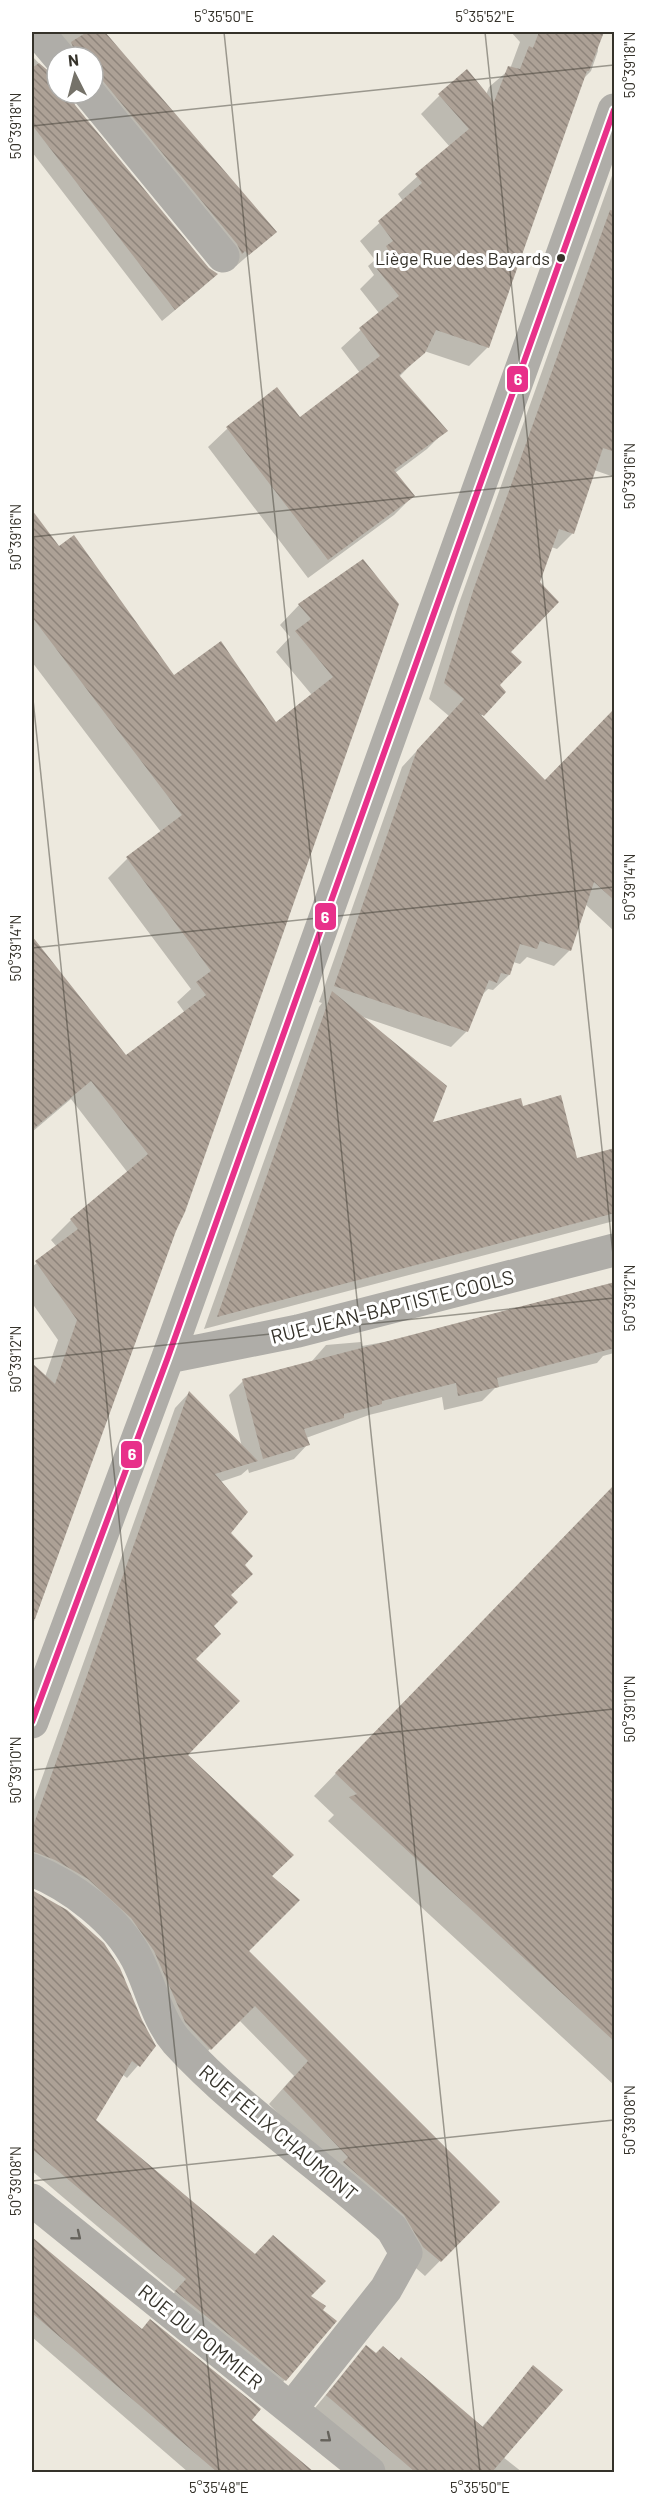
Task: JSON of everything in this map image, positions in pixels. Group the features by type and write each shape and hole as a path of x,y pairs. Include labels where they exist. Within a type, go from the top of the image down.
{"street":[{"path":"38,32 49,45"},
{"path":"99,105 223,256"},
{"path":"32,1722 168,1357 615,110"},
{"name":"RUE JEAN-BAPTISTE COOLS","path":"168,1357 298,1331 615,1250"},
{"name":"RUE FÉLIX CHAUMONT","path":"32,1870 46,1876 77,1896 120,1931 137,1959 174,2038 207,2072 392,2229 406,2253 391,2280 291,2409"},
{"name":"RUE DU POMMIER","path":"32,2200 369,2472"}],"building":[{"path":"87,32 105,32 277,232 249,255 245,251 242,254 237,244 105,83 105,45 72,45 71,42"},
{"path":"539,32 604,32 589,71 587,71 489,348 436,330 425,353 399,375 448,431 394,470 415,496 328,560 226,427 277,387 300,417 380,356 359,328 399,296 377,269 391,255 386,246 393,241 378,221 422,183 415,174 469,129 438,94 467,69 494,102 508,66 520,69 529,46 533,48"},
{"path":"39,63 45,68 45,105 75,105 209,268 218,274 175,310 32,125 32,68"},
{"path":"610,210 615,211 615,452 603,448 574,534 559,529 540,582 559,602 511,652 522,662 500,685 506,692 484,716 479,713 545,780 615,708 615,901 594,882 571,951 540,941 537,949 520,944 510,975 501,973 497,983 489,980 468,1032 334,986 417,750 464,699 444,683 474,588"},
{"path":"32,510 59,546 74,535 174,675 221,641 276,722 333,677 295,631 311,619 298,604 363,559 399,604 185,1212 176,1231 35,1619 32,1618 32,1363 55,1384 77,1320 35,1261 78,1229 70,1219 148,1154 91,1081 32,1130 32,936 126,1055 206,995 196,982 211,971 126,857 182,815 32,617"},
{"path":"332,991 447,1086 433,1122 521,1098 523,1106 561,1095 577,1158 615,1148 615,1213 217,1317"},
{"path":"615,1282 615,1348 497,1378 499,1387 458,1396 456,1383 382,1401 382,1404 344,1414 344,1418 304,1429 310,1445 263,1459 242,1379"},
{"path":"189,1391 258,1461 215,1474 248,1512 231,1533 253,1556 245,1565 253,1574 231,1595 238,1602 214,1626 221,1634 196,1659 240,1701 188,1755 294,1855 272,1876 300,1900 249,1951 500,2202 441,2262 423,2247 404,2215 343,2162 348,2157 283,2089 308,2061 255,2006 211,2050 185,2022 154,1951 131,1918 88,1879 55,1860 32,1851 32,1829"},
{"path":"615,1484 615,2042 349,1797 357,1794 335,1773"},
{"path":"32,1890 67,1910 104,1943 120,1968 142,2020 156,2046 140,2067 132,2061 96,2120 255,2254 273,2235 326,2281 311,2296 326,2306 323,2310 337,2321 286,2381 175,2291 186,2279 32,2149"},
{"path":"32,2237 142,2329 150,2319 261,2409 252,2420 314,2472 217,2472 32,2313"},
{"path":"366,2345 376,2353 383,2346 399,2360 401,2357 483,2427 533,2365 563,2390 492,2472 415,2472 326,2395"}],"transit line":[{"name":"6","path":"32,1722 168,1357 614,110"}],"place":[{"name":"Liège Rue des Bayards","path":"561,258"}]}
